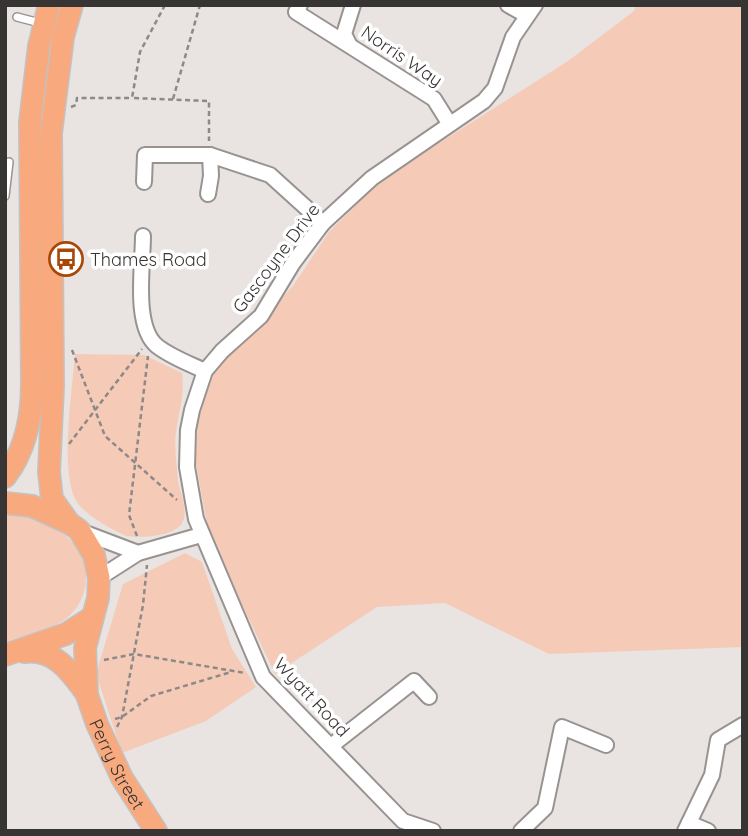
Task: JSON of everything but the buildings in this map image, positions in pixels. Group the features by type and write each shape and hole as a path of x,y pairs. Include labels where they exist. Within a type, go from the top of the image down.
{"main road":[{"path":"9,654 66,634 91,618 98,598 99,578 94,555 52,499 49,472 53,387 51,133 63,37 72,5"},
{"path":"5,477 23,445 30,421 32,392 14,163 47,15"},
{"path":"5,503 32,506 74,527"},
{"name":"Perry Street","path":"91,618 84,663 87,695 122,778 156,831"},
{"name":"Perry Street","path":"9,654 33,651 51,655 70,671 87,695"}],"street":[{"name":"Norris Way","path":"300,5 296,12 433,99 449,123"},
{"path":"349,44 344,34 353,5"},
{"path":"508,5 531,10"},
{"name":"Gascoyne Drive","path":"201,535 191,502 187,467 188,430 205,371 222,351 261,316 293,263 323,223 372,178 484,101 495,88 513,37 531,10"},
{"path":"144,182 145,155 211,155 270,175 323,223"},
{"path":"208,194 211,155"},
{"path":"143,236 142,314 146,331 150,339 163,350 205,371"},
{"path":"74,527 127,551 141,552"},
{"path":"99,578 141,552 201,535"},
{"name":"Wyatt Road","path":"201,535 263,677 331,746 399,826 433,831"},
{"path":"331,746 414,681 429,697"},
{"path":"708,831 687,827 712,775 718,740 743,725"},
{"path":"522,831 545,808 562,727 606,745"}],"lane":[{"path":"17,17 47,15"},
{"path":"5,196 14,163"}],"path":[{"path":"132,99 140,52 164,5"},
{"path":"173,99 200,5"},
{"path":"71,107 76,105 77,98 209,101 207,135 211,155"},
{"path":"65,449 150,339"},
{"path":"113,735 121,717 143,605 141,552 129,515 150,339"},
{"path":"69,340 104,436 180,502 191,502"},
{"path":"97,662 134,653 263,677"},
{"path":"108,721 121,717 151,696 233,671"}],"shaded area":[{"path":"636,5 743,5 743,647 549,654 445,603 377,607 275,674 209,535 195,458 199,412 217,366 293,286 329,232 381,180 568,61 634,11"},
{"path":"75,354 144,355 182,373 182,395 175,444 178,481 185,513 178,528 164,534 126,536 108,527 80,506 73,494 68,456"},
{"path":"5,512 29,515 59,530 72,542 84,562 86,585 78,606 61,622 5,642"},
{"path":"185,553 202,562 232,649 256,687 206,721 122,753 96,674 123,584"}],"place":[{"name":"Thames Road","path":"66,259"}]}
